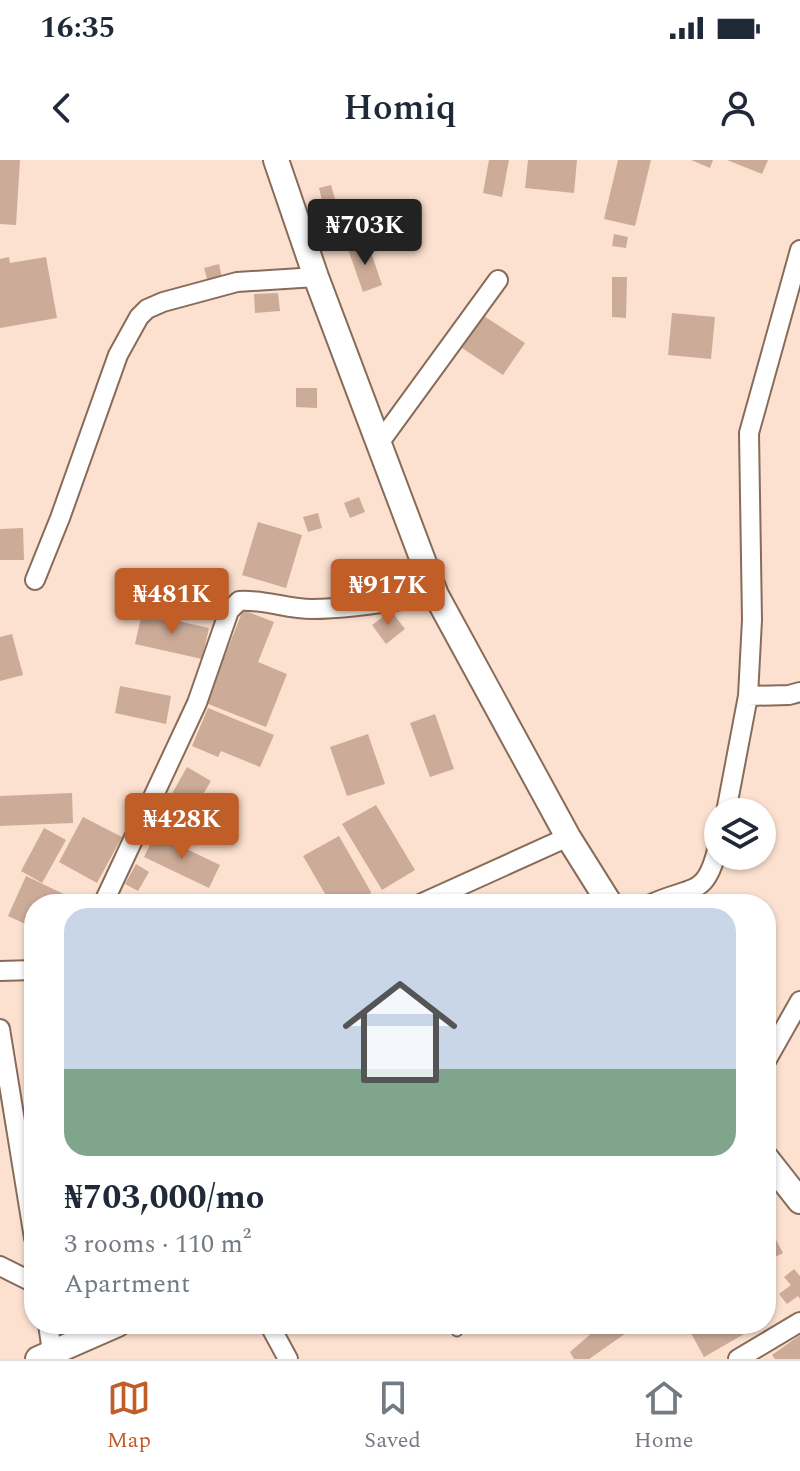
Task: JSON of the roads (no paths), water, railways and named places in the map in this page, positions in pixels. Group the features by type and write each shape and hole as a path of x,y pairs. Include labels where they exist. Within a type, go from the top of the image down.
{"street":[{"path":"276,160 316,277 436,595 568,837 604,894"},
{"path":"729,798 748,696 752,620 749,433 800,250"},
{"path":"35,580 118,355 139,317 147,309 163,302 237,282 316,277"},
{"path":"380,442 498,280"},
{"path":"108,894 197,703 229,611 239,601 258,599 288,608 315,609 436,595"},
{"path":"748,696 800,692"},
{"path":"442,894 568,837"},
{"path":"680,894 698,888 712,870"},
{"path":"0,971 24,970"},
{"path":"776,1043 800,1001"},
{"path":"0,1029 24,1177"},
{"path":"776,1171 800,1201"},
{"path":"0,1266 24,1278"},
{"path":"738,1359 800,1322"},
{"path":"48,1334 48,1356 96,1334"},
{"path":"274,1334 288,1359"}]}
